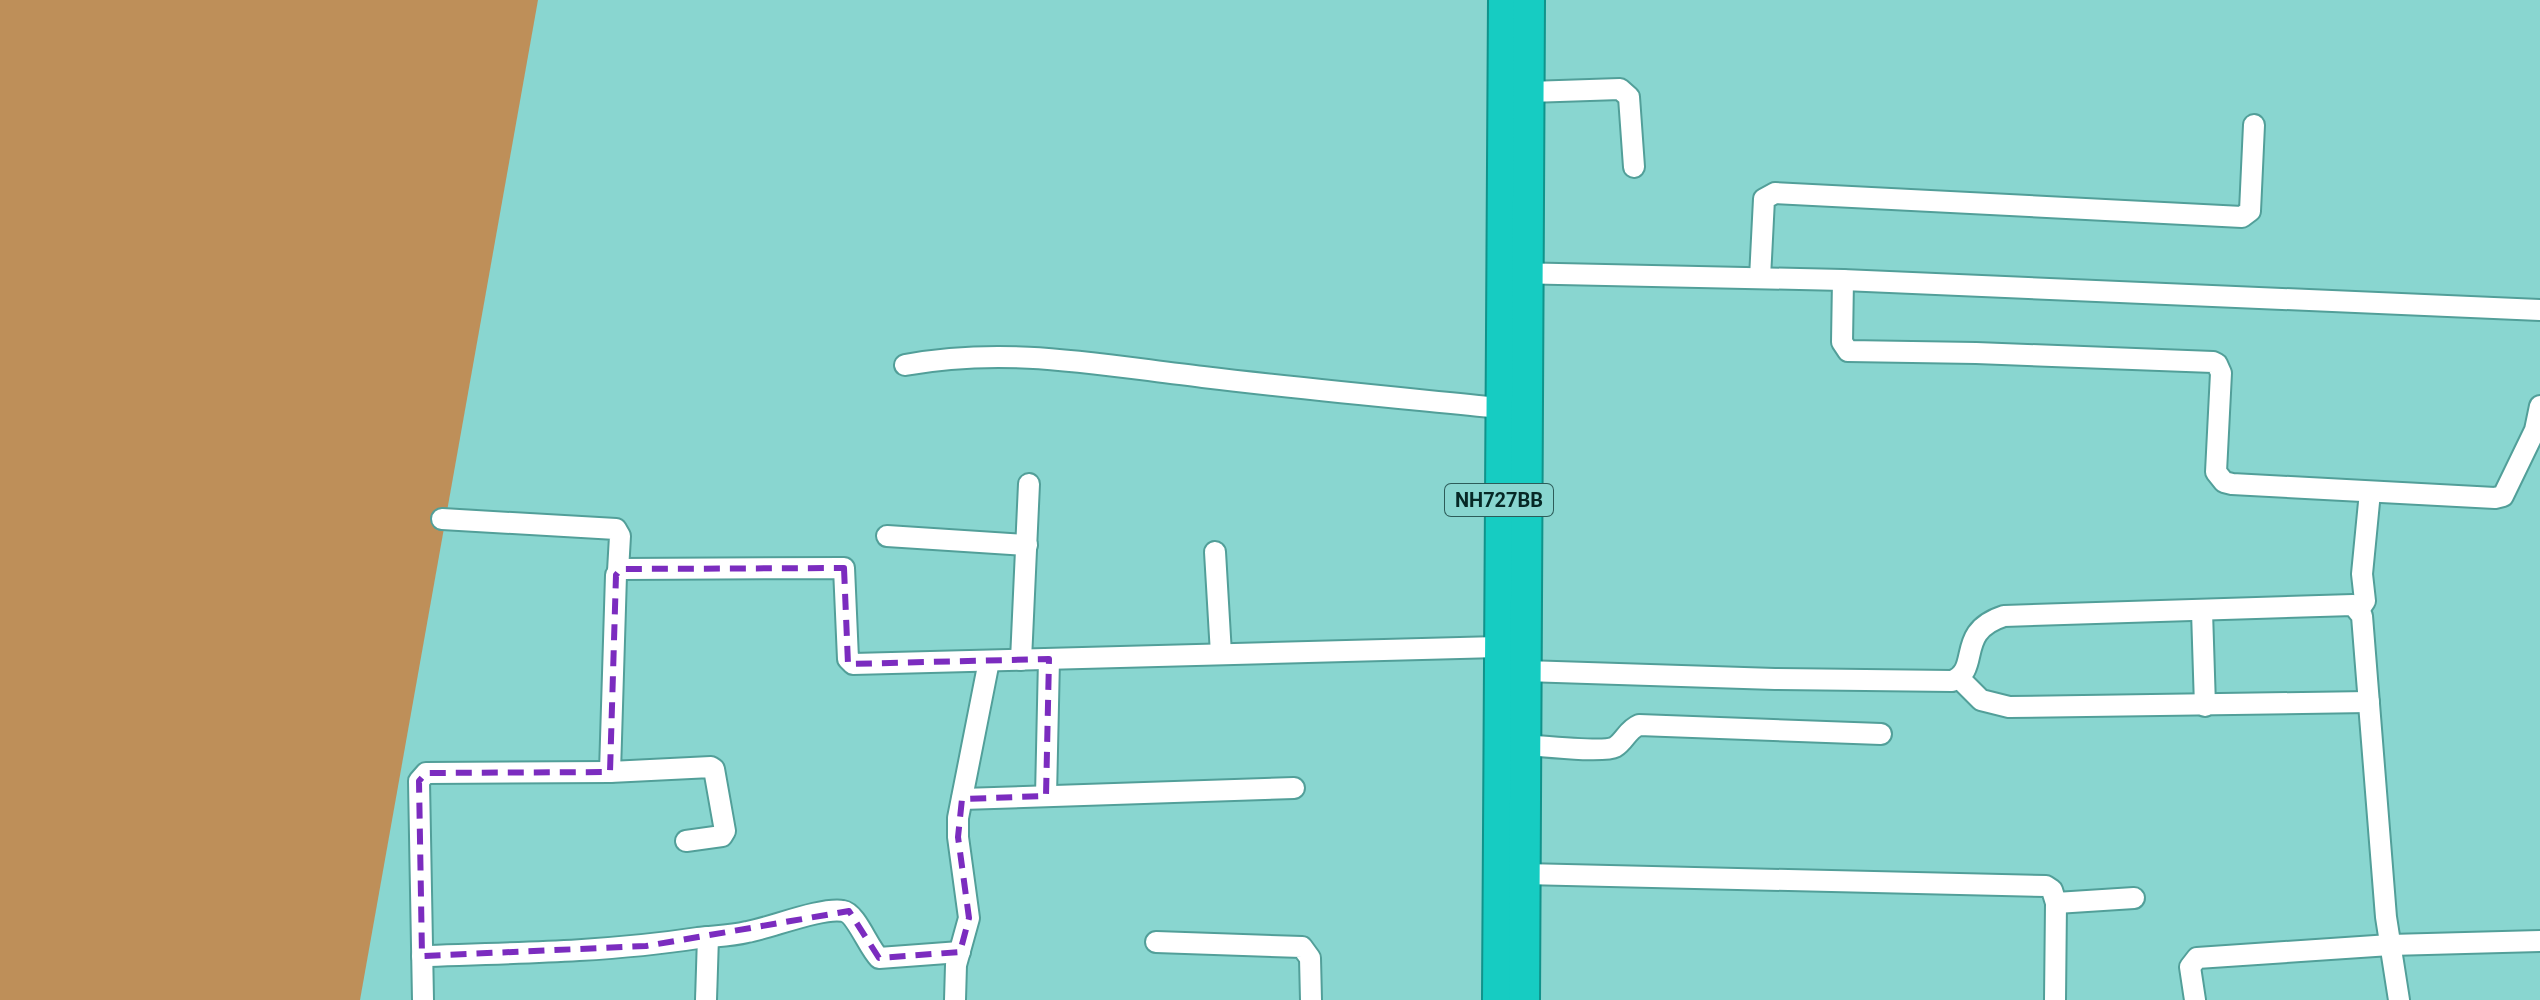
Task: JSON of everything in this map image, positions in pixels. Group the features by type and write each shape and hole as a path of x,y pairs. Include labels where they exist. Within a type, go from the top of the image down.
{"highway":[{"name":"NH727BB","path":"1504,0 1515,273 1525,671 1524,1000"},
{"name":"NH727BB","path":"1498,1000 1500,408 1515,273 1529,92 1529,0"}],"street":[{"path":"1529,92 1620,89 1625,92 1629,97 1634,167"},
{"path":"1760,278 1764,199 1775,193 2242,217 2250,211 2254,125"},
{"path":"1515,273 1843,280 2540,310"},
{"path":"1843,280 1842,342 1848,351 1976,353 2217,364 2221,373 2216,472 2219,478 2232,484 2503,496 2535,430 2540,406"},
{"path":"905,365 950,357 1046,358 1500,408"},
{"path":"1021,660 1029,484"},
{"path":"2359,610 2365,601 2362,574 2370,492"},
{"path":"442,519 616,529 620,536 610,772"},
{"path":"887,536 1027,545"},
{"path":"1215,552 1221,654"},
{"path":"618,571 844,568 850,663 1498,647"},
{"path":"1525,671 1952,681 1964,674 1978,629 1988,621 2004,616 2353,605 2362,616 2390,945 2399,1000"},
{"path":"2202,611 2205,706"},
{"path":"1046,796 1049,659"},
{"path":"955,1000 955,974 969,918 958,837 962,799 989,661"},
{"path":"1959,678 1981,700 2009,707 2369,702"},
{"path":"1524,745 1610,749 1639,725 1881,734"},
{"path":"423,1000 419,781 426,773 610,772 711,767 714,769 725,831 722,836 686,841"},
{"path":"962,799 1294,788"},
{"path":"1524,874 2046,886 2052,890 2056,903 2055,1000"},
{"path":"2056,903 2134,898"},
{"path":"422,956 646,946 747,932 795,919 845,911 852,915 871,950 879,958 960,952"},
{"path":"706,1000 708,937"},
{"path":"2195,1000 2190,967 2197,958 2390,945 2540,941"},
{"path":"1156,942 1302,947 1310,958 1311,1000"}],"highlighted area":[{"path":"844,568 848,664 1049,659 1046,796 962,799 958,837 969,918 960,952 879,958 849,911 646,946 422,956 419,781 426,773 610,772 616,575 621,569"}],"shaded area":[{"path":"0,0 538,0 360,1000 0,1000"}]}
